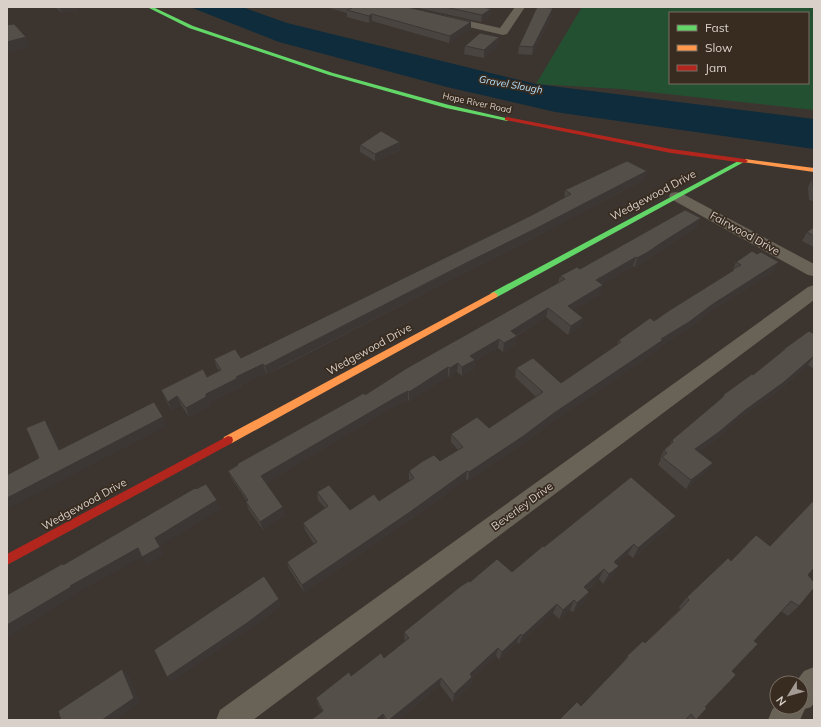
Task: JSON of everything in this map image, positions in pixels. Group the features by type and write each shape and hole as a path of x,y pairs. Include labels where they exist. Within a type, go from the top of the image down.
{"street":[{"name":"Hope River Road","path":"149,7 191,27 257,50 331,74 448,108 671,151 814,170"},
{"path":"395,7 503,32 520,7"},
{"name":"Wedgewood Drive","path":"7,560 742,161"},
{"name":"Fairwood Drive","path":"676,196 814,271"},
{"name":"Beverley Drive","path":"230,720 814,291"}],"green space":[{"path":"582,7 814,7 814,110 621,89 536,84"}],"water":[{"name":"Gravel Slough","path":"190,7 242,7 287,23 536,84 814,119 814,149 555,112 447,87 279,42"}],"building":[{"path":"349,7 407,7 471,22 450,36 372,14 369,16 347,10 352,8"},
{"path":"445,7 483,7 491,9 482,15"},
{"path":"537,7 553,8 533,47 519,46"},
{"path":"14,24 26,37 7,42 7,25"},
{"path":"480,33 499,37 484,50 465,46"},
{"path":"381,131 400,142 375,154 360,145"},
{"path":"627,161 647,171 265,366 263,364 236,377 238,378 206,394 206,397 186,408 177,396 168,402 161,390 203,369 207,377 221,370 214,359 235,349 241,358 534,214 571,194 565,190"},
{"path":"812,179 814,179 814,192"},
{"path":"685,210 701,218 648,252 637,258 636,257 596,280 603,285 568,306 583,318 571,326 548,308 511,331 517,336 504,343 499,339 470,356 475,360 462,367 458,363 450,368 448,367 409,392 408,391 398,396 261,476 283,507 260,522 246,502 248,500 228,471 238,465 237,464 364,393 365,395 407,368 565,279 560,276 577,267 580,269"},
{"path":"814,227 814,236 807,232"},
{"path":"752,251 757,254 761,252 779,262 661,339 663,340 554,413 522,437 469,472 467,471 410,512 302,585 287,562 317,542 303,523 328,506 317,492 329,485 350,510 374,494 379,501 414,478 409,471 423,461 434,455 440,461 463,447 451,434 477,417 489,428 543,392 516,368 533,358 561,383 621,342 619,340 650,318 654,321 734,270 733,269 741,265 736,262"},
{"path":"809,331 814,334 814,356 784,382 695,449 713,463 691,480 662,457 667,453 664,450 673,442 672,440 724,396 723,395 752,374 753,375 784,349"},
{"path":"154,402 163,417 7,498 7,475 39,458 26,428 45,420 59,450"},
{"path":"631,477 676,516 638,548 634,544 614,562 619,566 609,574 604,569 584,587 589,592 577,603 574,600 563,610 557,604 502,652 498,648 470,674 472,677 454,694 441,678 389,720 387,720 383,714 376,720 311,720 323,711 316,698 349,672 351,676 381,653 384,658 409,638 404,632 461,586 469,581 470,582 497,559 512,572"},
{"path":"206,484 217,500 155,538 160,547 142,557 138,548 70,586 71,587 7,625 7,595 62,564 63,565 195,488 196,489"},
{"path":"814,500 814,568 808,575 814,582 814,588 799,606 791,601 754,641 758,644 732,671 736,675 705,707 707,708 696,720 691,714 685,720 560,719 577,702 581,706 628,657 627,656 643,641 645,643 681,609 689,600 687,597 728,558 731,561 756,535 770,546"},
{"path":"264,576 279,599 247,623 167,677 154,650"},
{"path":"122,669 134,698 102,720 61,720 58,711"}],"traffic: fast":[{"path":"149,7 191,27 331,74 448,107 507,119"},
{"path":"494,295 742,161"}],"traffic: slow":[{"path":"745,161 814,170"},
{"path":"228,440 494,295"}],"traffic: jam":[{"path":"507,119 671,151 745,161"},
{"path":"7,560 228,440"}]}
